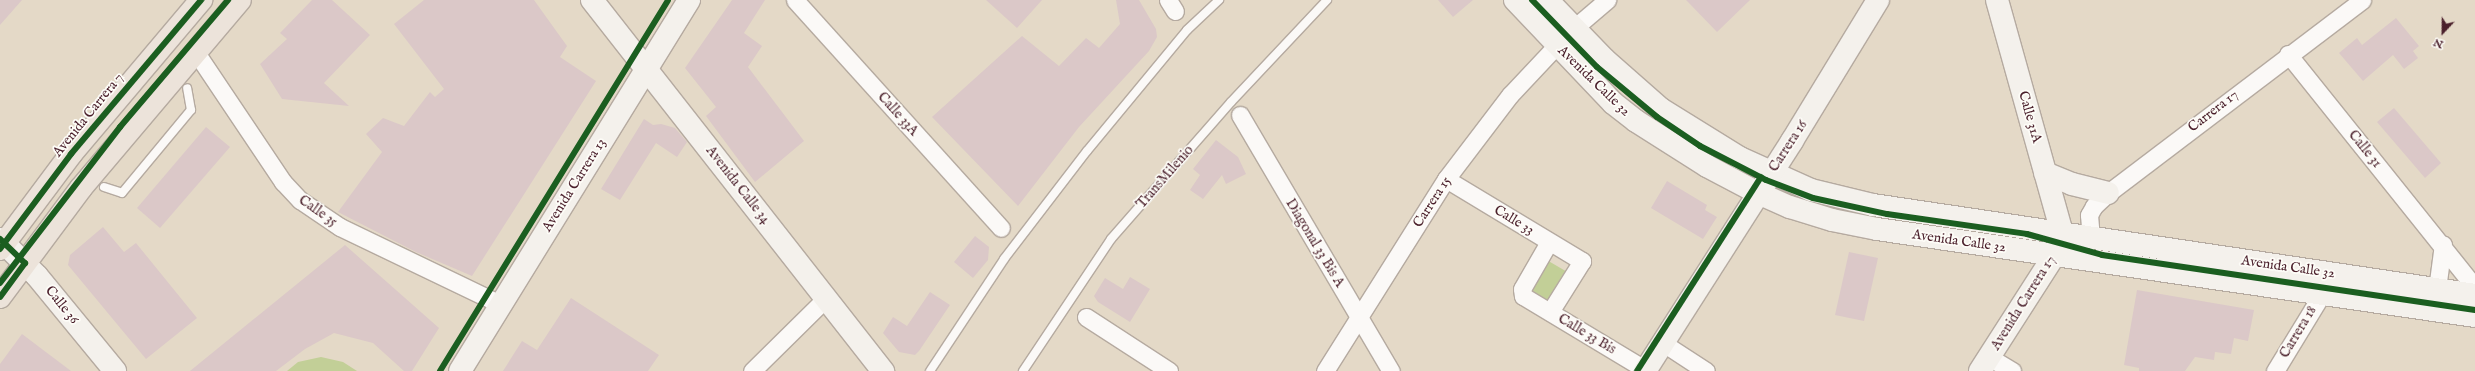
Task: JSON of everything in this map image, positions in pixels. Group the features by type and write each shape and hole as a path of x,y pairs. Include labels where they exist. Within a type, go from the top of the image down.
{"main road":[{"name":"Avenida Carrera 7","path":"1,242 71,154 201,0"},
{"path":"0,298 81,188 195,51 240,0"},
{"name":"Avenida Calle 34","path":"592,0 883,371"},
{"name":"Avenida Carrera 13","path":"460,371 689,0"},
{"name":"Avenida Calle 32","path":"1514,0 1613,103 1636,121 1662,140 1758,193 1790,207 1852,225 2475,316"},
{"name":"Avenida Calle 32","path":"1547,0 1573,29 1636,90 1661,109 1704,138 1771,173 1811,190 1874,205 2475,295"},
{"name":"Carrera 16","path":"1645,370 1771,173 1878,0"},
{"name":"Calle 31A","path":"1997,0 2062,233"},
{"path":"2045,173 2072,184 2108,193"},
{"name":"Avenida Carrera 17","path":"1984,364 2054,254 2062,233"},
{"name":"Calle 36","path":"1,242 25,263 115,371"}],"street":[{"name":"Calle 33A","path":"795,0 1001,228"},
{"path":"1573,29 1607,0"},
{"name":"Carrera 17","path":"2091,238 2089,215 2094,206 2108,193 2288,54 2362,0"},
{"name":"Carrera 15","path":"1325,371 1446,179 1510,95 1557,45"},
{"name":"Calle 35","path":"195,51 283,182 300,200 340,227 500,304"},
{"name":"Calle 31","path":"2288,54 2443,244 2475,287"},
{"name":"Diagonal 33 Bis A","path":"1240,115 1391,371"},
{"name":"Calle 33","path":"1446,179 1582,261 1550,312"},
{"name":"Calle 33 Bis","path":"1549,242 1522,294 1645,370"},
{"path":"2438,289 2443,244"},
{"name":"Carrera 18","path":"2275,371 2322,294"},
{"path":"752,371 826,298"},
{"path":"1086,318 1169,371"},
{"path":"1663,343 1706,371"},
{"path":"1984,364 2012,371"}],"lane":[{"path":"930,371 1004,259 1087,151 1187,30 1219,0"},
{"name":"TransMilenio","path":"1023,371 1111,239 1231,102 1327,0"},
{"path":"104,187 122,193 191,110 186,88"}],"green space":[{"path":"1545,259 1569,273 1548,308 1525,293"},
{"path":"321,357 343,362 357,371 287,371 298,362"}],"building":[{"path":"0,0 22,0 0,25"},
{"path":"312,0 332,0 370,35 324,83 349,106 282,99 260,64 287,39 280,33"},
{"path":"424,0 534,0 567,46 560,57 596,81 472,276 416,252 338,212 382,152 366,134 383,118 404,126 430,92 435,97 444,89 394,24"},
{"path":"732,0 765,0 744,33 762,46 748,67 804,141 755,182 706,116 716,107 685,68"},
{"path":"986,0 1042,0 1017,28"},
{"path":"1116,0 1139,0 1156,29 1157,37 1149,51 1079,127 1018,206 932,117 1022,36 1059,66 1086,38 1099,48 1120,24"},
{"path":"1438,0 1473,0 1453,17"},
{"path":"1686,0 1750,0 1717,32"},
{"path":"2396,18 2419,46 2413,51 2418,58 2404,69 2393,55 2363,81 2339,53 2357,38 2362,45"},
{"path":"2394,108 2441,163 2425,178 2377,122"},
{"path":"644,119 653,125 661,124 675,128 687,142 677,157 656,143 620,200 601,189"},
{"path":"206,127 230,147 160,228 137,208"},
{"path":"1216,140 1238,157 1246,174 1226,184 1222,175 1203,199 1190,190 1200,175 1193,169"},
{"path":"1667,181 1707,205 1705,210 1717,217 1703,239 1651,208"},
{"path":"103,227 124,252 136,243 197,318 146,359 68,265 70,255"},
{"path":"975,236 989,247 988,260 973,278 954,262"},
{"path":"345,245 439,328 412,371 404,371 373,343 334,333 305,349 276,371 190,371"},
{"path":"1849,252 1878,258 1864,321 1835,315"},
{"path":"1130,277 1150,289 1130,322 1098,302 1094,296 1105,278 1123,289"},
{"path":"2137,290 2254,310 2248,341 2234,338 2231,354 2215,352 2214,360 2195,357 2185,371 2139,371 2139,368 2124,365"},
{"path":"930,292 950,305 915,355 899,352 883,333 893,317 907,326"},
{"path":"571,298 659,355 648,371 503,371 522,341 537,350"},
{"path":"22,334 71,371 0,371 0,364"}],"cycle path":[{"path":"0,249 71,154 201,0"},
{"path":"0,283 120,127 228,0"},
{"path":"440,371 668,0"},
{"path":"1532,0 1597,67 1657,117 1700,146 1766,180 1813,198 1887,214 2027,234 2102,255 2475,310"},
{"path":"1637,371 1761,177"},
{"path":"0,239 25,263 0,297"}]}
